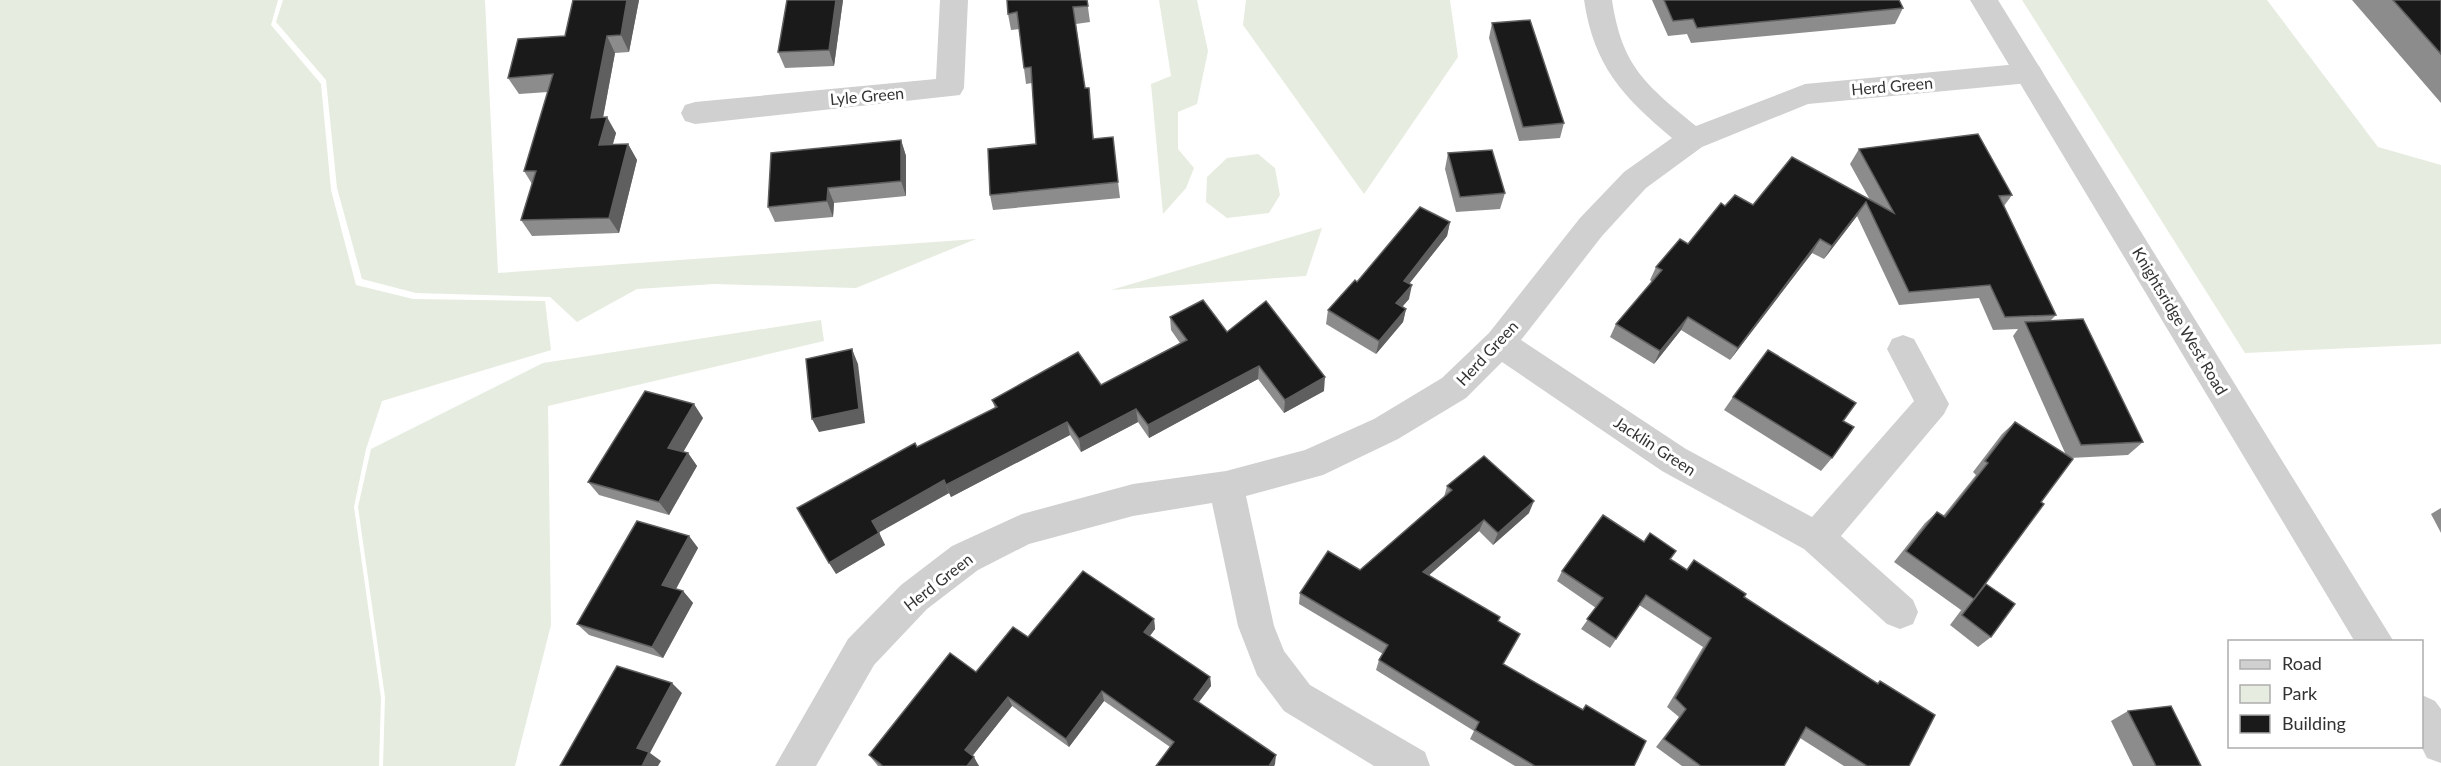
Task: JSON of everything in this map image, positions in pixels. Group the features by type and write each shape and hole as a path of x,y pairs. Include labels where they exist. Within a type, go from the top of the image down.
{"street":[{"name":"Lyle Green","path":"695,113 950,88 954,0"},
{"path":"1598,0 1600,29 1614,63 1640,96 1692,139"},
{"name":"Knightsridge West Road","path":"1984,0 2375,640"},
{"name":"Herd Green","path":"794,766 861,652 914,597 965,558 1022,530 1133,500 1226,486 1311,464 1386,429 1454,388 1500,343 1591,227 1635,180 1692,139 1805,94 2029,73"},
{"name":"Jacklin Green","path":"1500,343 1674,460 1817,538 1900,612"},
{"path":"1817,538 1932,405 1903,349"},
{"path":"1226,486 1256,626 1270,662 1297,698 1412,766"},
{"path":"2423,717 2441,744"}],"green space":[{"path":"0,0 278,0 271,25 321,84 331,190 356,285 413,299 545,301 551,350 382,401 366,449 354,507 381,698 379,766 0,766"},
{"path":"283,0 485,0 498,273 976,239 856,288 714,284 637,289 577,322 550,297 416,293 362,279 337,188 326,80 276,22"},
{"path":"1159,0 1197,0 1208,51 1197,104 1178,112 1178,149 1194,168 1186,188 1163,214 1151,84 1171,76"},
{"path":"1246,0 1450,0 1458,57 1364,194 1243,25"},
{"path":"2022,0 2267,0 2378,147 2441,165 2441,344 2245,353"},
{"path":"1258,154 1275,168 1280,195 1269,213 1227,218 1206,202 1207,177 1227,158"},
{"path":"1322,228 1306,276 1111,290"},
{"path":"821,320 824,341 548,406 551,625 515,766 383,766 385,697 358,507 371,449 543,363"}],"building":[{"path":"573,0 627,0 621,35 607,36 591,118 607,117 599,145 628,144 609,218 521,220 536,171 524,171 553,74 508,78 518,39 565,36"},
{"path":"787,0 836,0 829,50 778,52"},
{"path":"1007,0 1087,0 1088,6 1073,7 1085,88 1089,88 1093,139 1113,137 1118,182 990,195 988,149 1036,144 1031,67 1024,68 1017,12 1008,14"},
{"path":"1664,0 1899,0 1903,8 1697,28 1693,19 1673,21"},
{"path":"2393,0 2441,0 2441,54"},
{"path":"1530,20 1564,123 1523,127 1492,23"},
{"path":"1978,134 2012,195 1999,196 2056,315 2005,317 1990,285 1909,292 1866,202 1832,246 1820,239 1738,348 1688,317 1660,351 1616,324 1662,270 1656,267 1680,239 1688,244 1721,203 1725,206 1735,195 1753,205 1792,157 1894,213 1859,149"},
{"path":"901,140 901,181 828,188 827,201 768,207 771,153"},
{"path":"1492,150 1505,193 1460,197 1448,153"},
{"path":"1420,207 1450,222 1404,281 1412,285 1396,303 1406,309 1379,341 1328,310 1355,280 1357,282"},
{"path":"1203,300 1227,332 1266,301 1325,377 1285,400 1259,366 1148,425 1136,409 1079,439 1067,422 946,485 944,480 872,521 879,533 829,563 797,508 915,443 917,447 997,407 992,400 1078,352 1101,385 1187,340 1170,317"},
{"path":"2083,319 2143,442 2081,445 2025,322"},
{"path":"852,349 859,409 812,419 806,359"},
{"path":"1768,350 1856,403 1843,421 1854,427 1832,458 1733,397"},
{"path":"645,391 694,404 668,448 688,453 659,502 588,482"},
{"path":"2015,422 2073,459 2041,502 2044,504 1974,599 1906,551 1937,512 1945,517 1988,463 1985,461"},
{"path":"1484,456 1534,501 1498,533 1484,520 1423,572 1500,617 1498,621 1520,634 1503,664 1583,710 1586,705 1646,741 1634,766 1535,766 1475,730 1479,722 1379,660 1388,645 1300,593 1328,551 1360,570 1452,490 1447,486"},
{"path":"1603,515 1644,542 1650,533 1676,551 1670,559 1687,570 1694,560 1746,594 1744,597 1878,684 1880,681 1935,715 1909,766 1867,766 1806,727 1784,766 1701,766 1664,739 1686,709 1675,698 1711,638 1646,595 1616,639 1587,619 1603,598 1562,571"},
{"path":"637,521 689,536 662,585 683,591 652,647 577,624"},
{"path":"1083,571 1154,619 1144,632 1210,677 1194,699 1276,755 1269,766 1156,766 1174,742 1102,691 1066,739 1008,697 965,750 974,757 967,766 883,766 869,755 950,653 976,672 1013,627 1028,637"},
{"path":"1986,584 2015,604 1991,637 1962,615"},
{"path":"617,666 672,683 637,748 649,752 642,766 560,766"},
{"path":"2171,706 2201,766 2156,766 2128,711"}]}
